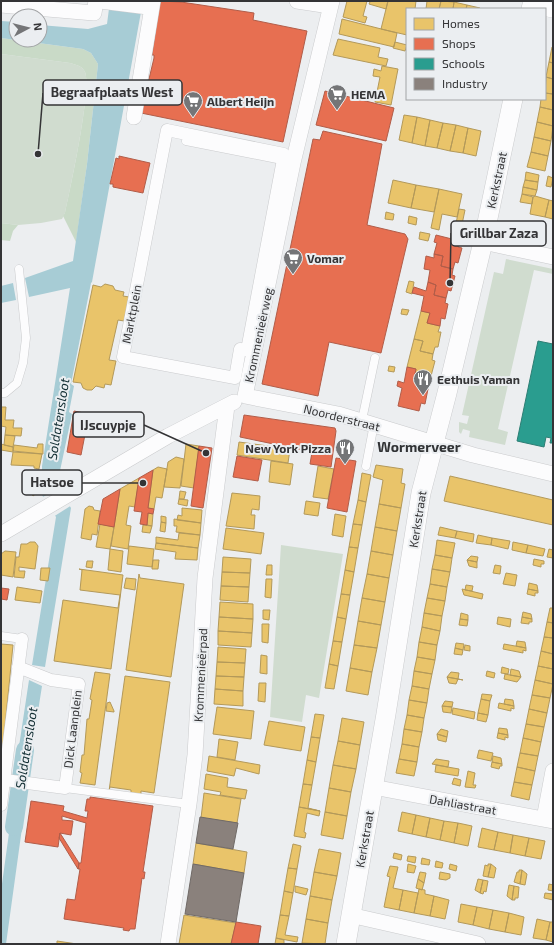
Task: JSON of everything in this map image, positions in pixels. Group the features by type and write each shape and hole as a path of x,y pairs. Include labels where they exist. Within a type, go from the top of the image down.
{"street":[{"path":"297,1 331,4"},
{"path":"1,5 94,13 99,2 149,6 134,117"},
{"name":"Krommenieërweg","path":"1,534 43,511 168,436 245,396 288,162 331,4"},
{"path":"532,5 545,8"},
{"name":"Kerkstraat","path":"346,944 421,493 433,442 447,394 483,242 513,100"},
{"name":"Marktplein","path":"167,130 284,154 288,162 247,350 240,349 235,378 123,357 167,130"},
{"path":"483,242 553,257"},
{"name":"Noorderstraat","path":"245,396 368,422 473,455 553,474"},
{"name":"Krommenieërpad","path":"168,944 190,804 195,755 205,578 227,406"},
{"path":"1,805 10,781 18,667 22,638"},
{"name":"Dick Laanplein","path":"18,667 51,680 78,684 65,788"},
{"path":"548,820 553,771"},
{"path":"10,781 65,788"},
{"name":"Dahliastraat","path":"373,787 548,820"},
{"path":"350,915 478,944"}],"lane":[{"path":"186,141 288,162"},
{"path":"1,393 5,393 16,383 23,363 26,338 19,269"},
{"path":"366,466 368,422 375,358"},
{"path":"1,636 22,638"},
{"path":"65,788 190,804"}],"green space":[{"path":"1,38 8,39 8,48 48,48 48,44 83,49 91,53 98,64 87,164 76,242 63,216 65,213 80,140 86,98 85,72 81,67 70,63 1,54"},
{"path":"1,54 70,63 81,67 85,72 86,98 80,140 65,213 62,219 18,225 1,223"},
{"path":"1,223 18,225 13,231 10,241 1,240"},
{"path":"506,259 553,269 553,274 534,270 498,429 508,432 505,445 469,437 470,431 463,429 461,434 459,432 459,422 467,424 469,416 462,415 494,272 503,274"},
{"path":"281,545 343,554 319,698 306,695 302,722 270,717"}],"water":[{"path":"110,1 143,1 92,282 71,384 74,386 69,412 72,414 57,485 71,508 45,667 32,665 56,517 42,495 42,466 70,288 29,297 25,278 73,261 87,164 98,64 91,53 83,49 48,44 48,26 88,29 107,24"},
{"path":"1,21 8,21 8,39 1,38"},
{"path":"13,283 16,300 1,303 1,286"},
{"path":"29,680 42,686 28,775 15,773"},
{"path":"26,799 6,944 1,944 1,891 13,804"}],"pier":[{"path":"61,487 72,505 53,517 41,498"}],"building: Homes":[{"path":"347,1 367,1 363,16 367,17 365,23 343,17"},
{"path":"367,1 388,1 386,9 369,4 370,2"},
{"path":"388,1 416,1 415,8 406,8 406,35 381,29"},
{"path":"427,1 441,1 439,8 426,8"},
{"path":"441,1 454,2 453,8 439,8"},
{"path":"454,2 467,5 466,8 453,8"},
{"path":"467,5 480,8 466,8"},
{"path":"342,19 397,33 394,47 339,34"},
{"path":"338,39 380,48 378,57 388,59 386,66 333,55"},
{"path":"395,42 406,45 405,51 393,48"},
{"path":"552,47 553,48 553,63 549,62"},
{"path":"549,62 553,63 553,79 546,77"},
{"path":"382,66 398,69 391,105 375,102 380,77 373,76 374,69 381,71"},
{"path":"546,77 553,79 553,94 546,93"},
{"path":"356,90 366,92 365,98 354,96"},
{"path":"546,93 553,94 553,110 540,107 541,100 546,100"},
{"path":"540,107 553,110 553,126 537,122"},
{"path":"404,115 417,117 412,143 399,140"},
{"path":"417,117 430,120 425,146 412,143"},
{"path":"430,120 443,123 437,148 425,146"},
{"path":"537,122 553,126 551,141 534,137"},
{"path":"443,123 456,125 450,151 437,148"},
{"path":"456,125 468,128 463,153 450,151"},
{"path":"468,128 481,131 476,156 463,153"},
{"path":"534,137 551,141 548,156 531,152"},
{"path":"531,152 548,156 545,171 527,167"},
{"path":"526,172 539,175 538,182 525,180"},
{"path":"548,176 553,178 551,187 546,186"},
{"path":"393,180 416,185 411,208 388,203"},
{"path":"525,180 538,182 537,190 523,187"},
{"path":"416,185 439,189 434,212 411,208"},
{"path":"523,187 537,190 535,196 522,194"},
{"path":"439,189 462,194 457,217 442,214 439,230 431,228"},
{"path":"522,194 533,197 532,204 520,202"},
{"path":"535,196 549,200 545,217 530,214 533,197"},
{"path":"549,200 553,201 553,219 545,217"},
{"path":"459,209 465,210 460,234 454,233"},
{"path":"386,212 394,214 393,220 385,219"},
{"path":"409,216 417,218 416,225 408,223"},
{"path":"420,232 430,234 428,241 419,239"},
{"path":"409,281 414,282 412,294 406,292"},
{"path":"105,284 113,286 115,290 124,292 123,296 129,297 124,321 118,320 109,360 116,361 111,385 105,384 104,388 96,386 92,390 87,390 83,388 81,383 73,382 93,285 101,287"},
{"path":"402,309 409,310 407,315 401,314"},
{"path":"421,311 430,313 427,323 440,326 438,332 441,332 438,347 435,347 433,354 420,351 423,341 414,339"},
{"path":"414,339 423,341 420,351 433,354 432,360 435,361 431,376 428,375 426,382 414,379 416,369 407,367"},
{"path":"389,366 395,367 394,372 388,371"},
{"path":"1,407 6,407 5,420 14,420 13,428 22,428 21,436 5,435 6,427 1,426"},
{"path":"5,435 15,436 13,447 4,445"},
{"path":"239,442 290,449 288,463 237,455"},
{"path":"1,444 13,447 13,452 1,450"},
{"path":"38,444 43,444 43,454 13,451 14,445 37,448"},
{"path":"186,444 199,446 194,488 181,486"},
{"path":"13,452 42,454 39,469 34,468 34,466 11,465"},
{"path":"176,457 184,459 180,488 164,487 168,462"},
{"path":"271,461 293,464 290,485 269,482"},
{"path":"376,465 403,469 401,483 405,484 401,508 379,504 383,480 373,477"},
{"path":"318,466 334,469 328,499 313,497"},
{"path":"158,467 167,469 162,498 156,497 154,509 148,508 153,470"},
{"path":"362,473 371,475 366,502 358,500"},
{"path":"450,476 553,500 553,525 444,501"},
{"path":"139,478 135,507 129,506 126,525 131,526 128,549 111,546 120,489"},
{"path":"33,482 38,492 33,496 27,485"},
{"path":"180,491 186,492 184,499 179,499"},
{"path":"232,493 260,496 259,510 252,509 251,515 255,515 254,529 226,526"},
{"path":"179,499 188,500 187,506 178,504"},
{"path":"358,500 366,502 362,525 353,524"},
{"path":"306,501 320,503 318,516 304,514"},
{"path":"379,504 401,508 397,531 375,527"},
{"path":"89,506 93,507 94,510 100,511 97,535 92,534 91,540 81,538 85,509"},
{"path":"182,508 202,510 201,523 177,520 178,515 182,516"},
{"path":"148,513 153,514 152,526 147,525"},
{"path":"335,514 346,516 343,537 332,535"},
{"path":"161,516 166,517 166,523 161,522"},
{"path":"174,519 201,523 200,535 176,532 177,526 174,526"},
{"path":"161,522 166,523 165,532 160,531"},
{"path":"100,524 114,527 110,549 96,547"},
{"path":"353,524 362,525 358,548 349,547"},
{"path":"143,525 152,526 150,533 142,532"},
{"path":"375,527 397,531 393,555 371,551"},
{"path":"440,527 457,531 455,538 438,535"},
{"path":"226,528 264,533 261,554 223,549"},
{"path":"457,531 474,534 473,542 455,538"},
{"path":"179,533 200,535 198,548 156,543 156,537 178,540"},
{"path":"478,535 492,538 491,545 476,543"},
{"path":"492,538 510,541 508,549 491,545"},
{"path":"437,540 455,543 452,558 435,555"},
{"path":"30,542 35,542 38,546 35,569 19,567 19,571 25,571 24,578 14,577 16,557 19,557 21,544 27,544"},
{"path":"513,542 528,545 526,553 512,550"},
{"path":"156,543 198,548 197,560 175,559 176,552 155,549"},
{"path":"528,545 545,549 543,556 526,553"},
{"path":"129,546 154,549 152,567 127,564"},
{"path":"349,547 358,548 354,572 345,570"},
{"path":"110,549 123,551 121,572 108,570"},
{"path":"549,549 553,550 553,558 547,557"},
{"path":"5,551 16,552 13,577 1,575 1,554"},
{"path":"371,551 393,555 389,578 367,574"},
{"path":"435,555 452,558 450,572 432,569"},
{"path":"471,556 478,557 477,562 467,560"},
{"path":"223,557 251,559 250,573 222,572"},
{"path":"534,559 544,561 544,564 541,564 541,567 533,565"},
{"path":"153,560 159,560 158,569 152,569"},
{"path":"467,560 477,562 477,568 469,566"},
{"path":"87,561 93,561 92,568 86,567"},
{"path":"267,565 272,565 272,575 266,575"},
{"path":"495,565 501,566 500,574 493,573"},
{"path":"41,568 50,568 48,581 40,580"},
{"path":"79,569 123,575 111,669 54,661 63,600 118,608 120,595 80,590 82,570"},
{"path":"432,569 450,572 447,587 430,584"},
{"path":"345,570 354,572 350,595 341,594"},
{"path":"222,572 250,573 249,587 221,586"},
{"path":"506,573 517,575 515,586 503,584"},
{"path":"139,574 140,578 184,584 171,677 126,670"},
{"path":"367,574 389,578 385,602 362,598"},
{"path":"126,578 136,579 135,590 124,588"},
{"path":"266,579 272,579 271,598 265,597"},
{"path":"529,583 537,585 538,591 528,589"},
{"path":"430,584 447,587 445,601 427,598"},
{"path":"466,585 473,586 472,591 465,590"},
{"path":"221,586 249,587 248,602 220,600"},
{"path":"17,587 42,591 40,603 15,600"},
{"path":"462,589 483,594 482,599 464,595"},
{"path":"528,589 538,591 538,593 535,593 535,596 527,594"},
{"path":"341,594 350,595 346,619 337,617"},
{"path":"362,598 385,602 381,625 358,621"},
{"path":"427,598 445,601 442,616 424,613"},
{"path":"220,602 253,604 253,619 219,617"},
{"path":"550,608 553,608 553,623 547,622"},
{"path":"263,610 270,610 269,620 263,619"},
{"path":"523,612 531,614 532,619 522,617"},
{"path":"424,613 442,616 440,631 422,627"},
{"path":"461,613 468,615 468,620 460,619"},
{"path":"219,617 253,619 252,633 218,631"},
{"path":"337,617 346,619 342,642 333,641"},
{"path":"498,617 511,619 510,627 497,624"},
{"path":"522,617 532,619 532,622 529,622 529,624 521,623"},
{"path":"460,619 468,620 467,626 459,625"},
{"path":"358,621 381,625 377,648 354,645"},
{"path":"547,622 553,623 553,638 544,637"},
{"path":"262,624 269,624 268,643 262,642"},
{"path":"422,627 440,631 437,645 419,642"},
{"path":"218,631 252,633 251,647 218,645"},
{"path":"544,637 553,638 553,654 541,651"},
{"path":"333,641 342,642 338,666 329,664"},
{"path":"517,641 525,642 526,648 516,646"},
{"path":"419,642 437,645 435,660 417,657"},
{"path":"456,643 464,644 463,650 455,648"},
{"path":"1,644 13,645 1,767"},
{"path":"504,644 526,648 526,651 523,650 523,653 503,649"},
{"path":"354,645 377,648 372,672 350,668"},
{"path":"465,645 470,646 470,651 464,650"},
{"path":"218,647 246,649 245,663 217,662"},
{"path":"455,648 463,650 462,655 454,654"},
{"path":"541,651 553,654 553,669 538,666"},
{"path":"261,655 267,656 267,674 260,673"},
{"path":"417,657 435,660 432,674 414,671"},
{"path":"217,662 245,663 244,677 216,676"},
{"path":"329,664 338,666 334,689 325,688"},
{"path":"538,666 553,669 553,684 535,680"},
{"path":"502,667 509,669 508,674 501,673"},
{"path":"350,668 372,672 368,695 346,691"},
{"path":"511,669 519,671 521,677 510,675"},
{"path":"414,671 432,674 429,689 412,686"},
{"path":"487,671 495,673 494,678 486,676"},
{"path":"95,672 110,674 95,785 80,783 82,773 80,772 82,755 84,755 87,719 89,719 92,700 90,699"},
{"path":"451,672 459,673 458,679 447,677"},
{"path":"505,674 521,677 517,682 504,679"},
{"path":"125,676 170,682 154,793 141,791 141,795 131,793 131,790 110,787 109,791"},
{"path":"216,676 244,677 243,691 215,689"},
{"path":"447,677 458,679 456,684 449,683"},
{"path":"535,680 553,684 550,698 532,695"},
{"path":"259,683 266,683 265,702 258,701"},
{"path":"412,686 429,689 427,703 409,700"},
{"path":"215,689 243,691 243,706 214,704"},
{"path":"482,694 492,695 490,701 481,699"},
{"path":"532,695 550,698 547,713 529,709"},
{"path":"481,699 490,701 488,715 478,713"},
{"path":"505,699 513,700 514,706 504,704"},
{"path":"409,700 427,703 424,718 407,715"},
{"path":"445,701 453,702 452,707 442,706"},
{"path":"110,702 114,712 106,711 107,703"},
{"path":"499,703 514,706 514,709 511,708 511,711 498,708"},
{"path":"442,706 452,707 451,713 443,712"},
{"path":"217,707 254,711 251,739 213,734"},
{"path":"453,708 475,712 474,719 452,714"},
{"path":"529,709 547,713 544,727 526,724"},
{"path":"478,713 488,715 486,722 477,720"},
{"path":"315,714 324,715 320,738 311,737"},
{"path":"407,715 424,718 422,732 404,729"},
{"path":"342,718 364,722 360,745 338,741"},
{"path":"269,721 305,727 301,751 264,745"},
{"path":"526,724 544,727 541,742 523,738"},
{"path":"499,728 507,729 508,735 498,733"},
{"path":"404,729 422,732 419,747 402,744"},
{"path":"441,729 448,731 447,737 437,734"},
{"path":"498,733 508,735 508,738 505,737 505,740 497,738"},
{"path":"437,734 447,737 446,742 438,740"},
{"path":"311,737 320,738 316,762 307,760"},
{"path":"523,738 541,742 538,756 520,753"},
{"path":"219,739 238,742 235,760 217,757"},
{"path":"338,741 360,745 356,769 333,765"},
{"path":"402,744 419,747 417,762 399,759"},
{"path":"479,750 493,753 491,761 477,758"},
{"path":"520,753 538,756 535,771 517,767"},
{"path":"209,756 260,765 259,774 236,768 234,776 207,771"},
{"path":"493,756 501,758 502,764 492,762"},
{"path":"399,759 417,762 414,776 396,773"},
{"path":"436,759 449,761 448,767 432,764"},
{"path":"307,760 316,762 312,785 303,784"},
{"path":"492,762 502,764 502,766 500,766 499,769 491,767"},
{"path":"333,765 356,769 351,792 329,788"},
{"path":"436,765 459,769 458,776 435,772"},
{"path":"517,767 535,771 532,785 514,782"},
{"path":"468,771 475,773 473,785 476,785 475,788 465,787"},
{"path":"206,774 228,778 227,787 247,790 245,799 220,795 221,792 204,789"},
{"path":"454,778 461,780 460,786 452,784"},
{"path":"514,782 532,785 529,800 511,796"},
{"path":"303,784 312,785 308,808 320,811 299,807"},
{"path":"329,788 351,792 347,816 325,812"},
{"path":"204,793 241,799 237,823 201,818"},
{"path":"299,807 320,811 319,816 307,813 304,832 306,833 305,838 294,836"},
{"path":"325,812 347,816 343,839 321,835"},
{"path":"402,812 416,815 412,834 398,831"},
{"path":"416,815 430,818 426,837 412,834"},
{"path":"430,818 444,821 440,840 426,837"},
{"path":"444,821 458,823 454,843 440,840"},
{"path":"458,823 472,826 468,846 454,843"},
{"path":"482,828 498,832 494,850 478,847"},
{"path":"498,832 513,835 510,853 494,850"},
{"path":"513,835 529,838 525,856 510,853"},
{"path":"529,838 545,841 541,859 525,856"},
{"path":"196,843 247,852 244,873 193,864"},
{"path":"293,844 301,846 297,869 288,868"},
{"path":"319,849 341,853 337,876 314,872"},
{"path":"394,853 402,855 401,860 393,858"},
{"path":"408,856 416,857 415,863 407,861"},
{"path":"422,858 430,860 429,865 421,864"},
{"path":"436,861 443,863 442,868 435,867"},
{"path":"408,864 416,866 414,873 407,872"},
{"path":"450,864 457,866 456,871 449,869"},
{"path":"488,864 491,864 488,877 483,876 485,865 488,866"},
{"path":"491,864 496,868 494,878 488,877"},
{"path":"390,866 398,867 393,888 403,890 399,910 384,907 390,877 387,876"},
{"path":"288,868 297,869 293,893 284,891"},
{"path":"519,870 522,870 520,884 514,882"},
{"path":"522,870 527,874 525,885 520,884"},
{"path":"314,872 337,876 332,900 310,896"},
{"path":"420,872 426,873 424,883 418,879"},
{"path":"440,872 450,874 450,878 446,880 439,879"},
{"path":"418,879 424,883 422,890 416,888"},
{"path":"478,879 483,880 480,893 475,890"},
{"path":"483,880 488,881 486,892 484,891 483,894 480,893"},
{"path":"549,884 553,885 553,891 548,890"},
{"path":"509,885 514,886 512,900 507,896"},
{"path":"295,886 308,889 306,895 295,892"},
{"path":"514,886 519,887 518,898 512,900"},
{"path":"419,889 425,890 425,894 434,896 430,916 414,913"},
{"path":"403,890 418,893 414,913 399,910"},
{"path":"284,891 293,893 289,916 280,915"},
{"path":"545,893 553,894 553,900 544,898"},
{"path":"310,896 332,900 328,923 306,919"},
{"path":"434,896 449,900 445,919 430,916"},
{"path":"461,904 477,907 473,925 458,922"},
{"path":"477,907 493,910 489,929 473,925"},
{"path":"493,910 509,913 505,932 489,929"},
{"path":"509,913 524,917 521,935 505,932"},
{"path":"184,915 236,923 231,944 179,944"},
{"path":"280,915 289,916 285,935 298,937 297,942 276,938"},
{"path":"306,919 328,923 325,944 302,943"},
{"path":"537,919 550,922 546,940 533,938"},
{"path":"550,922 553,922 553,942 546,940"},
{"path":"276,938 284,940 284,944 275,944"},
{"path":"57,941 77,944 57,944"}],"building: Shops":[{"path":"160,1 181,2 254,13 253,20 307,31 283,142 141,113 154,58 154,55 152,55"},
{"path":"325,91 394,108 386,141 316,125"},
{"path":"323,131 382,144 367,225 405,234 408,239 381,353 329,342 318,396 262,384 313,139 320,140"},
{"path":"119,156 150,163 143,193 113,187 113,184 110,184 116,158 119,159"},
{"path":"436,235 460,241 458,247 462,248 458,263 455,262 453,269 441,266 443,256 434,254 437,243 434,242"},
{"path":"434,254 443,256 441,266 453,269 452,275 455,276 451,291 448,290 446,298 434,295 436,285 428,282 430,270 424,269 426,256 434,258"},
{"path":"428,282 436,285 434,295 446,298 445,303 448,304 445,319 441,318 440,326 427,323 430,313 421,311 424,296 412,293 414,287 426,291"},
{"path":"407,367 416,369 414,379 426,382 425,388 428,389 425,404 421,403 419,411 398,406 402,388 397,386 398,381 404,383"},
{"path":"74,411 89,414 81,455 67,452"},
{"path":"244,415 335,428 336,431 331,467 310,464 312,452 240,437"},
{"path":"199,446 212,448 203,508 191,506"},
{"path":"237,456 262,460 258,481 233,477"},
{"path":"336,458 356,461 347,512 327,508"},
{"path":"153,470 148,508 154,509 153,514 148,513 147,525 140,524 142,512 134,511 139,478"},
{"path":"120,489 114,527 98,524 103,499"},
{"path":"1,588 9,589 7,600 1,599"},
{"path":"90,797 153,806 143,872 145,872 144,879 142,878 135,929 130,929 129,931 123,930 124,928 64,919 67,899 75,900 80,869 78,869 79,863 81,863 86,823 62,816 62,820 73,821 71,835 60,833 58,847 25,842 31,801 64,806 63,811 87,818 88,811 85,811 87,799 90,799"},
{"path":"60,833 79,863 78,869 59,838"},
{"path":"236,922 261,926 258,944 231,944"}],"building: Schools":[{"path":"538,341 553,344 553,443 550,443 551,438 546,437 544,447 517,441"}],"building: Industry":[{"path":"200,817 238,823 233,849 196,843"},
{"path":"193,864 244,873 236,922 185,914"}],"waterway":[{"name":"Soldatensloot","path":"14,827 25,750"}],"place":[{"name":"HEMA","path":"337,111"},
{"name":"Albert Heijn","path":"193,118"},
{"name":"Begraafplaats West","path":"38,154"},
{"name":"Vomar","path":"293,275"},
{"name":"Grillbar Zaza","path":"450,283"},
{"name":"Eethuis Yaman","path":"423,396"},
{"name":"IJscuypje","path":"206,453"},
{"name":"New York Pizza","path":"345,465"},
{"name":"Hatsoe","path":"143,483"}],"district":[{"name":"Wormerveer","path":"419,446"}]}
